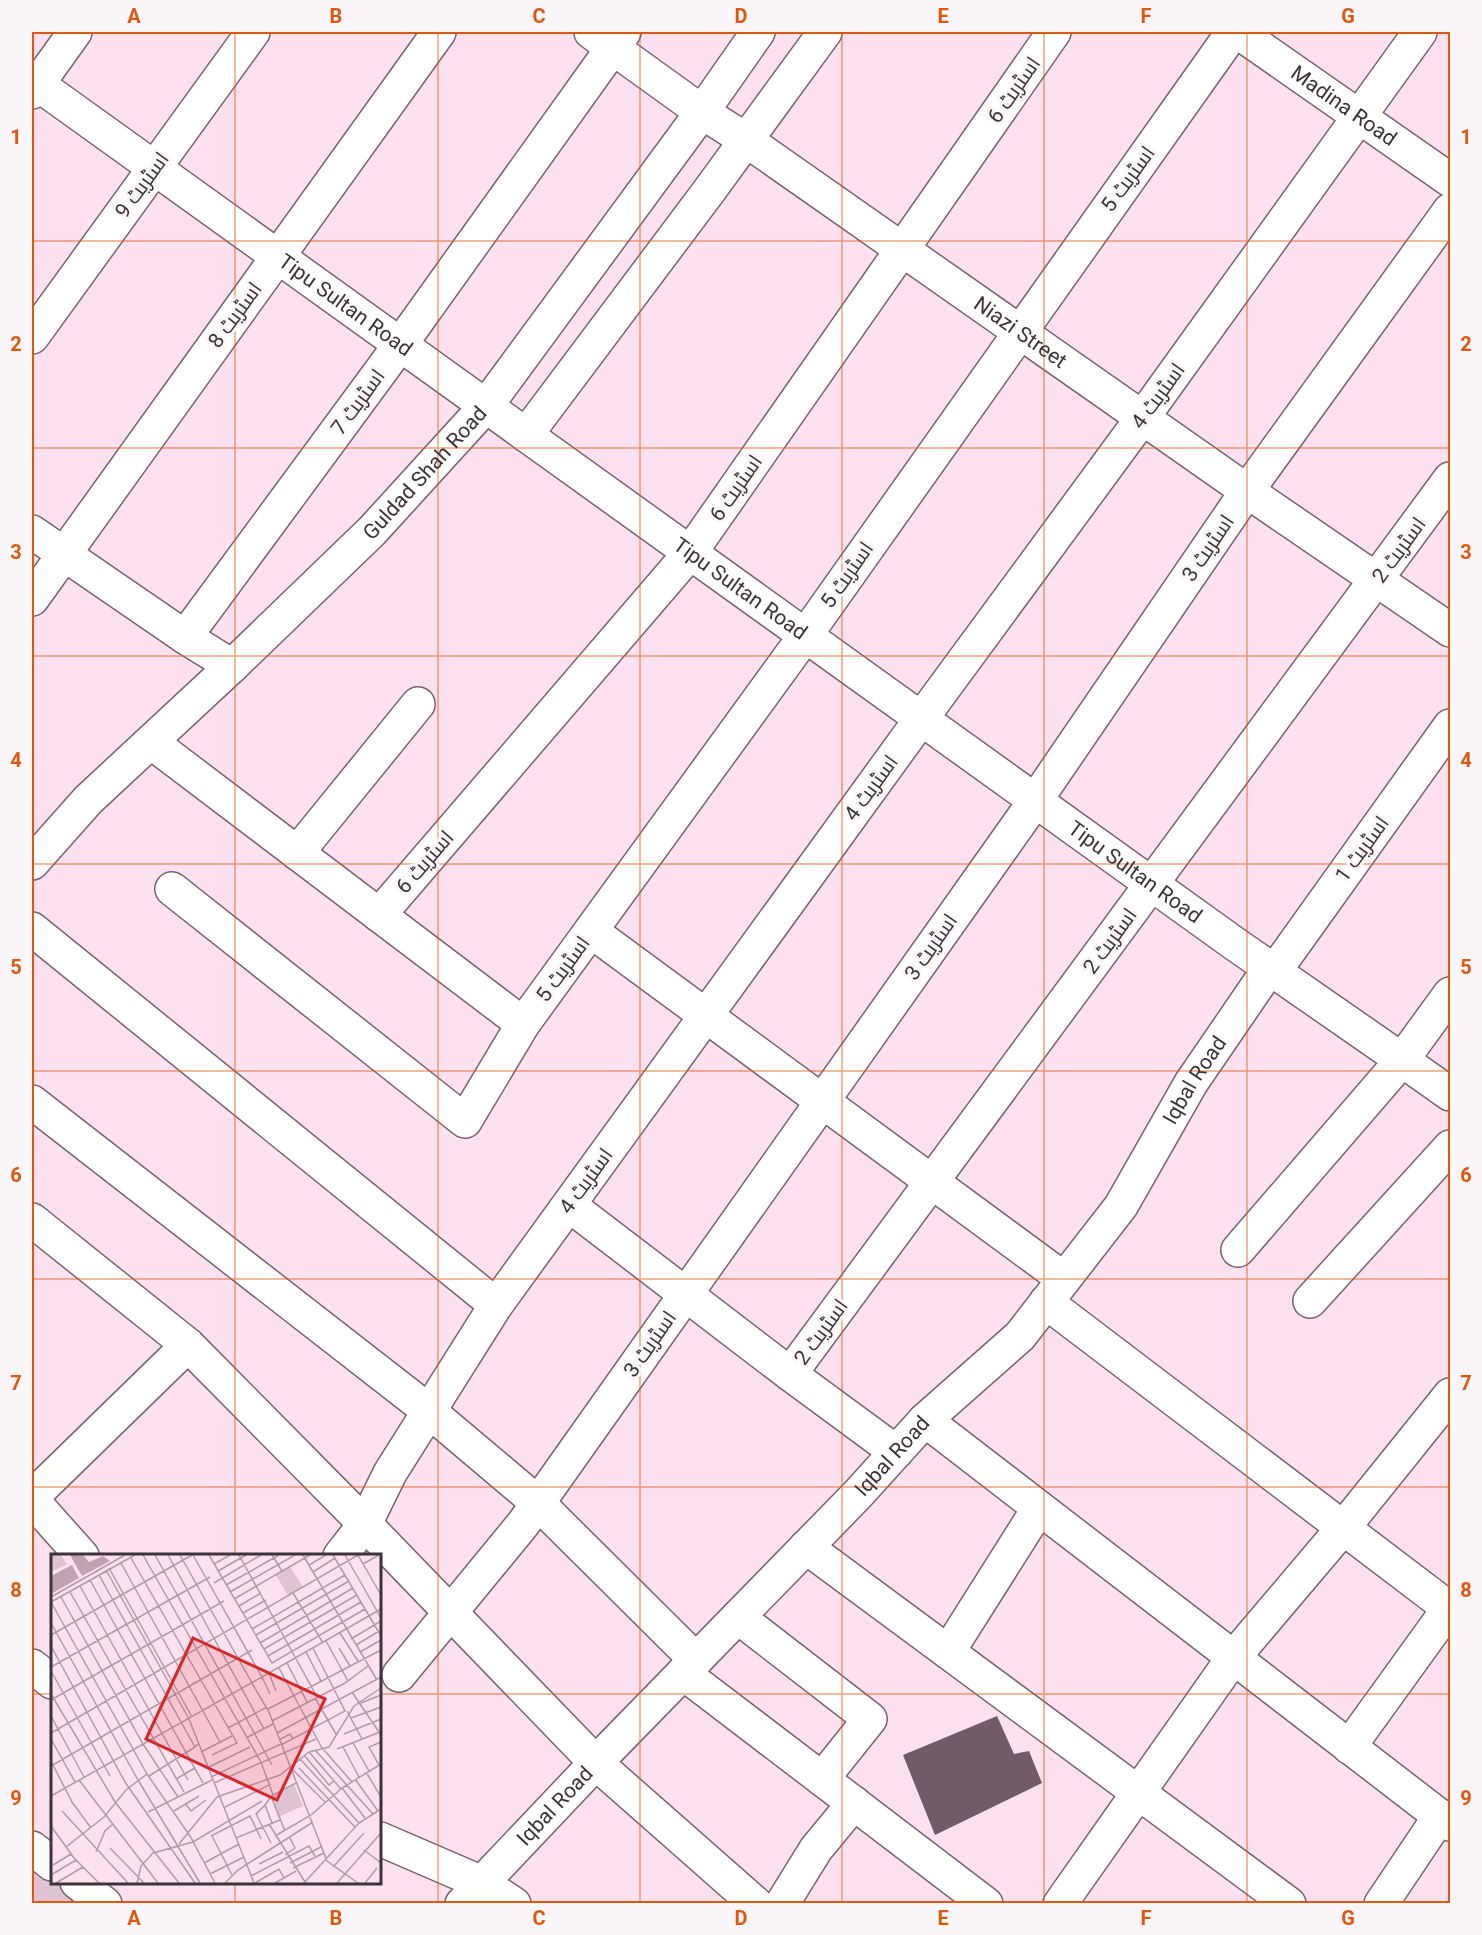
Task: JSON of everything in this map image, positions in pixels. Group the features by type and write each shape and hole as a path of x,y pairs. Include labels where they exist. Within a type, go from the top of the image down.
{"street":[{"path":"33,85 75,32"},
{"name":"اسٹریٹ 9","path":"32,337 253,32"},
{"name":"اسٹریٹ 8","path":"32,599 439,32"},
{"name":"Guldad Shah Road","path":"32,863 88,800 372,531 486,406 758,32"},
{"path":"526,435 825,32"},
{"name":"اسٹریٹ 6","path":"379,915 690,553 1054,32"},
{"name":"Madina Road","path":"1235,32 1450,180"},
{"name":"اسٹریٹ 5","path":"172,889 465,1121 523,1024 805,636 1019,331 1235,32"},
{"name":"اسٹریٹ 4","path":"342,1554 365,1524 390,1473 496,1305 1143,417 1420,32"},
{"name":"Niazi Street","path":"609,37 702,112 746,140 1450,630"},
{"name":"اسٹریٹ 7","path":"185,637 400,345 609,37"},
{"name":"Tipu Sultan Road","path":"33,85 154,168 1272,970 1450,1092"},
{"name":"اسٹریٹ 3","path":"399,1674 538,1503 1035,801 1247,490 1450,210"},
{"name":"اسٹریٹ 2","path":"790,1374 1378,580 1450,479"},
{"path":"32,532 185,637 232,666"},
{"path":"297,853 418,704"},
{"name":"اسٹریٹ 1","path":"1272,970 1450,726"},
{"path":"151,742 523,1024"},
{"path":"32,929 496,1305"},
{"path":"591,931 932,1182 1055,1291 1343,1528 1450,1608 1350,1747"},
{"name":"Iqbal Road","path":"473,1897 596,1763 806,1547 925,1420 1020,1336 1121,1206 1191,1083 1272,970"},
{"path":"1238,1250 1402,1060 1450,994"},
{"path":"32,1102 429,1411 538,1503 690,1666 822,1779 986,1904"},
{"path":"1310,1301 1450,1147"},
{"path":"569,1205 896,1452"},
{"path":"32,1220 188,1345 596,1763 756,1904"},
{"path":"80,1554 32,1499 188,1345"},
{"path":"1060,1904 1233,1658 1343,1528 1450,1395"},
{"path":"925,1420 1445,1820 1381,1904"},
{"path":"948,1652 1039,1508"},
{"path":"806,1547 1289,1904"},
{"path":"738,1617 870,1719 822,1779"},
{"path":"32,1666 51,1681"},
{"path":"782,1904 816,1849 854,1803"},
{"path":"381,1840 473,1897 514,1904"},
{"path":"80,1884 105,1904"}],"shaded area":[{"path":"32,1848 51,1863 51,1884 78,1884 105,1903 32,1903"}],"building":[{"path":"997,1716 1014,1754 1029,1751 1042,1783 935,1835 903,1755"}]}
